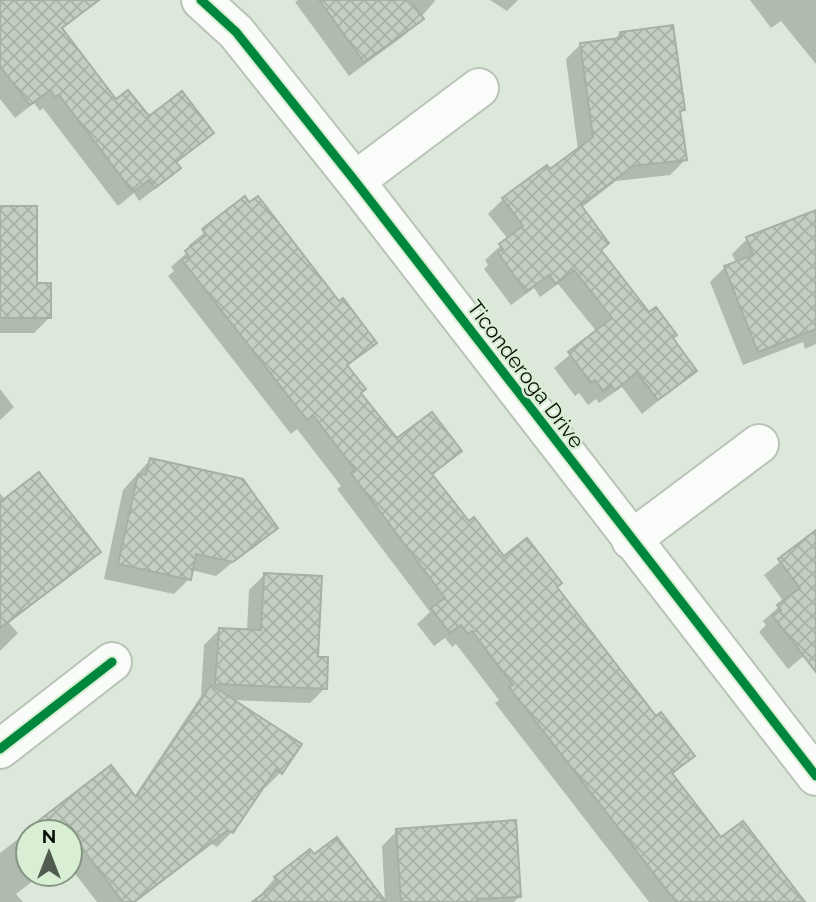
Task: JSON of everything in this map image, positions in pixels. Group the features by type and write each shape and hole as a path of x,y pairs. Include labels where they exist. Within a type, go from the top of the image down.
{"street":[{"name":"Ticonderoga Drive","path":"201,0 236,32 355,181 816,776"},
{"path":"355,181 479,88"},
{"path":"631,540 759,444"},
{"path":"0,749 112,662"}],"building":[{"path":"0,0 99,0 62,28 116,99 128,90 149,116 182,91 214,133 176,162 181,168 155,188 149,180 133,192 59,95 55,97 50,90 30,105 0,66"},
{"path":"319,0 410,0 424,19 364,62"},
{"path":"673,25 685,110 680,111 687,160 633,166 581,205 609,243 601,250 649,312 656,307 677,335 673,338 697,371 658,400 637,373 615,390 611,385 604,392 595,380 591,383 568,352 612,318 574,270 556,284 549,275 526,292 498,253 503,249 499,244 523,226 502,198 547,165 550,169 593,137 580,43 621,38 620,32"},
{"path":"245,196 249,202 258,196 339,301 343,298 377,343 347,365 366,389 361,393 397,438 432,412 462,451 432,474 469,521 474,517 504,556 527,538 562,583 557,587 656,716 661,712 695,756 672,773 721,837 743,821 805,902 676,902 509,687 513,685 472,631 468,634 461,625 450,633 431,608 445,598 351,473 355,470 313,415 307,420 182,260 189,256 185,251 206,235 202,229"},
{"path":"0,206 37,206 37,283 51,283 51,318 0,318"},
{"path":"816,210 816,329 758,352 724,266 753,255 746,237"},
{"path":"150,458 243,479 278,528 233,562 196,554 191,580 118,564 138,474 146,475"},
{"path":"39,472 101,552 0,628 0,502"},
{"path":"816,530 816,672 773,616 781,610 777,605 800,588 778,559"},
{"path":"264,573 322,576 318,657 328,657 327,689 215,684 219,628 261,630"},
{"path":"211,685 302,744 282,774 276,769 233,833 228,830 134,902 123,902 84,850 84,818 42,818 111,765 136,797"},
{"path":"516,820 521,897 477,899 477,902 401,902 396,829"},
{"path":"337,837 386,902 252,902 279,882 274,877 310,849 314,854"}],"cycle path":[{"path":"201,0 236,32 355,181 816,776"},
{"path":"0,749 112,662"}]}
